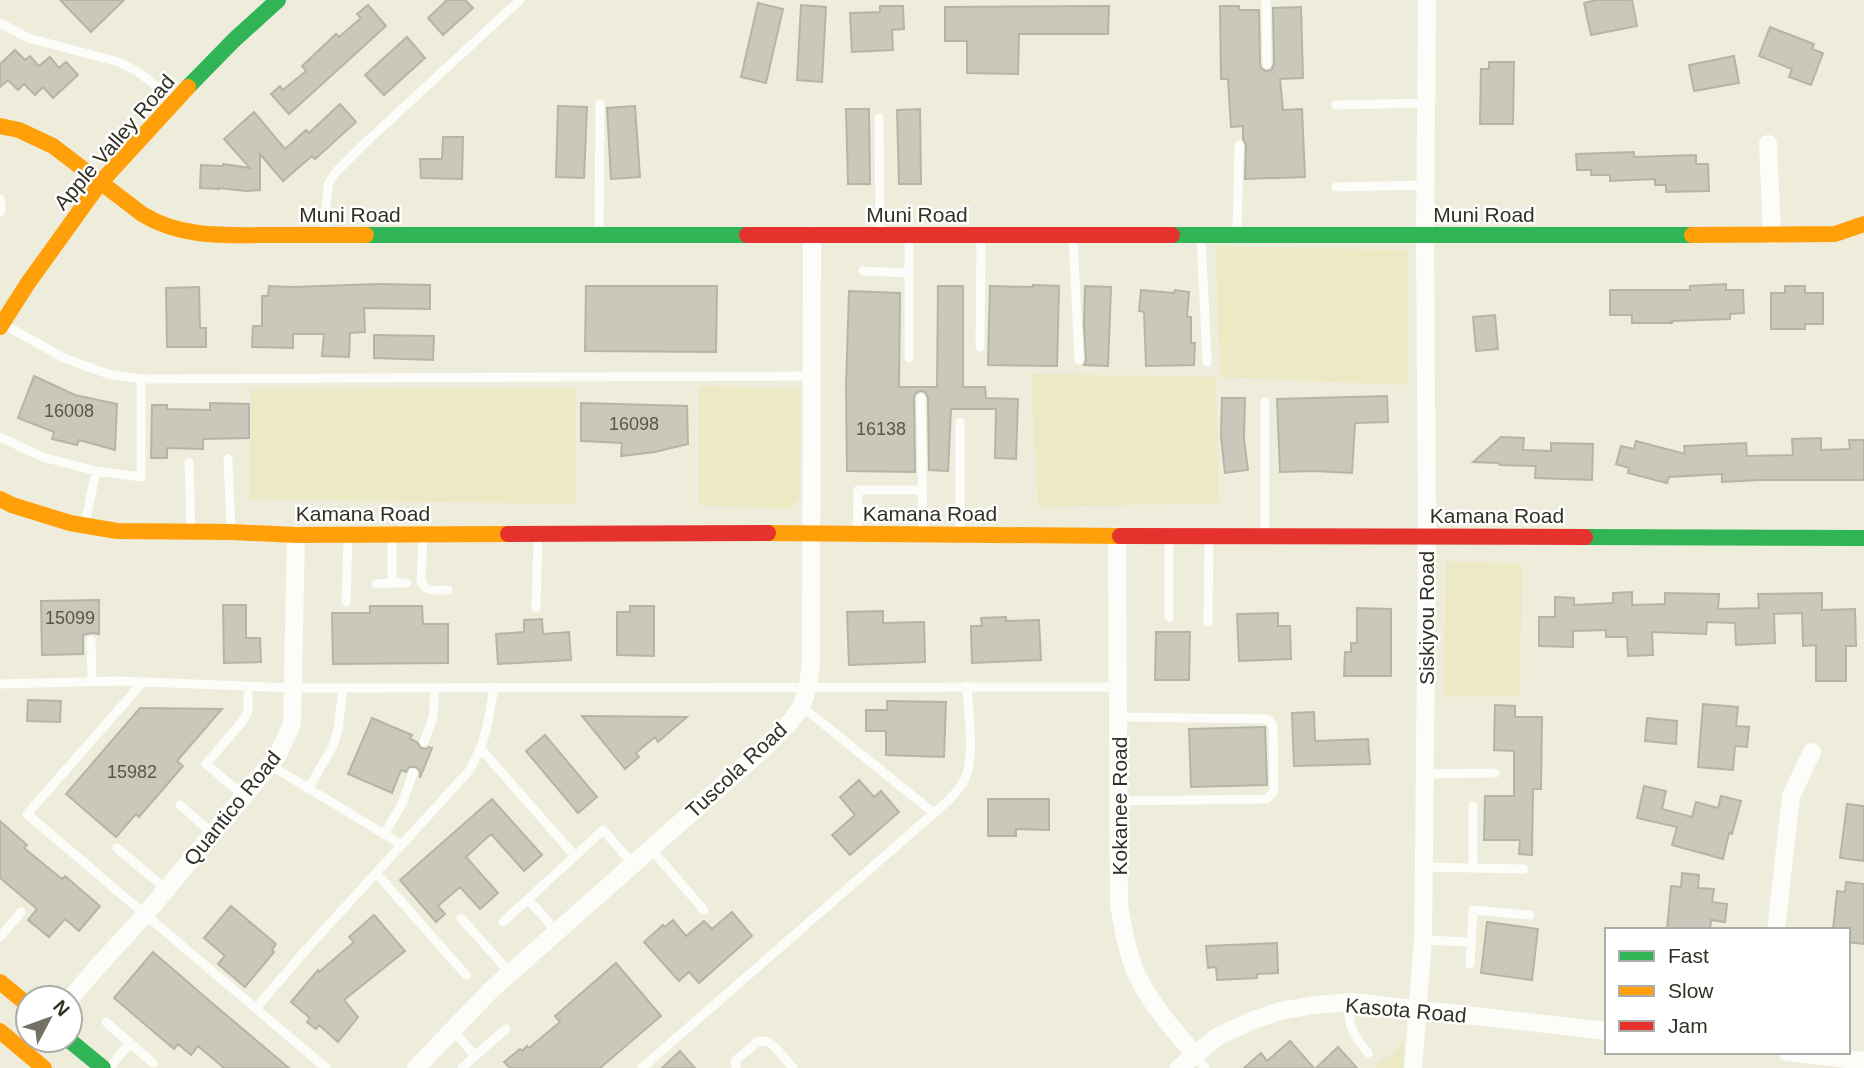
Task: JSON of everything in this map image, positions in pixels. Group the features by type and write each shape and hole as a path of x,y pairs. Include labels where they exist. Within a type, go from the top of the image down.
{"street":[{"name":"Apple Valley Road","path":"1,324 100,183 234,40 278,0"},
{"name":"Siskiyou Road","path":"1413,1068 1423,940 1424,867 1427,0"},
{"name":"Muni Road","path":"0,126 19,129 54,145 150,219 180,231 214,235 1772,235 1835,234 1864,224"},
{"path":"1768,145 1772,235"},
{"name":"Tuscola Road","path":"416,1068 510,973 760,752 787,725 801,706 808,686 811,663 812,235"},
{"name":"Kamana Road","path":"0,499 70,523 117,531 296,535 813,533 1864,538"},
{"name":"Quantico Road","path":"82,984 145,915 278,756 292,724 296,535"},
{"name":"Kokanee Road","path":"1117,536 1119,906 1126,942 1137,975 1160,1014 1200,1062"},
{"path":"1776,928 1791,796 1812,751"},
{"path":"0,982 14,994"},
{"name":"Kasota Road","path":"1179,1068 1200,1062 1217,1037 1251,1021 1302,1007 1348,1003 1605,1031"},
{"path":"0,1031 44,1068"},
{"path":"84,1052 103,1068"},
{"path":"1804,1054 1864,1061"}],"lane":[{"path":"324,235 328,185 335,173 520,0"},
{"path":"1266,0 1267,64"},
{"path":"0,23 28,38 119,62 138,72 175,101"},
{"path":"1336,105 1426,103"},
{"path":"599,235 600,104"},
{"path":"879,118 880,235"},
{"path":"1237,235 1239,145"},
{"path":"1336,187 1425,185"},
{"path":"0,199 0,212"},
{"path":"909,235 909,358"},
{"path":"1073,235 1079,360"},
{"path":"1201,235 1207,362"},
{"path":"981,236 981,347"},
{"path":"863,271 909,273"},
{"path":"1,324 64,358 108,374 141,379 812,376"},
{"path":"0,437 42,457 96,471 141,477 141,379"},
{"path":"921,398 923,534"},
{"path":"1265,402 1265,536"},
{"path":"960,422 960,534"},
{"path":"228,459 231,532"},
{"path":"189,462 191,532"},
{"path":"85,525 96,471"},
{"path":"857,534 858,490 922,490"},
{"path":"536,608 538,534"},
{"path":"346,602 348,535"},
{"path":"392,535 392,583"},
{"path":"423,535 421,580 424,587 429,590 448,590"},
{"path":"1169,536 1169,617"},
{"path":"1208,622 1209,536"},
{"path":"376,584 407,583"},
{"path":"91,640 93,682"},
{"path":"0,684 143,682 294,688 1118,687"},
{"path":"143,682 27,814 326,1068"},
{"path":"244,796 206,764 242,722 248,711 248,686"},
{"path":"256,1008 468,772 485,739 494,687"},
{"path":"642,1068 950,799 966,776 970,749 967,687"},
{"path":"308,789 333,746 343,688"},
{"path":"424,742 433,717 435,688"},
{"path":"801,706 934,813"},
{"path":"1118,717 1268,719 1273,726 1274,791 1267,799 1119,801"},
{"path":"481,749 575,856"},
{"path":"270,765 402,845"},
{"path":"384,834 402,804 413,773"},
{"path":"1425,774 1495,774"},
{"path":"180,805 213,834"},
{"path":"1473,806 1473,868"},
{"path":"503,922 603,830 633,864"},
{"path":"117,848 166,889"},
{"path":"651,849 704,910"},
{"path":"1424,867 1524,869"},
{"path":"376,873 466,975"},
{"path":"528,899 556,932"},
{"path":"1470,964 1473,910 1530,915"},
{"path":"0,937 21,912"},
{"path":"461,918 510,973"},
{"path":"1423,940 1471,942"},
{"path":"1348,1003 1348,1024 1356,1040 1368,1053"},
{"path":"106,1022 153,1063"},
{"path":"452,1029 475,1056"},
{"path":"462,1068 506,1029"},
{"path":"736,1068 735,1061 757,1042 766,1041 775,1047 793,1068"},
{"path":"109,1068 130,1043"}],"shaded area":[{"path":"1216,246 1408,250 1407,385 1220,377"},
{"path":"1031,374 1216,377 1219,503 1038,507"},
{"path":"699,386 800,389 800,498 791,509 699,505"},
{"path":"576,388 576,504 250,499 251,389"},
{"path":"1446,561 1522,564 1520,696 1444,697"},
{"path":"1404,1043 1404,1068 1374,1068"}],"building":[{"path":"60,0 124,0 91,32"},
{"path":"447,0 465,0 473,8 443,35 428,18"},
{"path":"1597,0 1632,0 1637,26 1591,35 1584,3"},
{"path":"758,3 783,9 766,83 741,77"},
{"path":"368,5 386,26 289,114 271,94 280,86 283,90 306,71 302,66 336,34 339,37 361,18 357,14"},
{"path":"801,5 826,7 822,82 797,80"},
{"path":"880,6 903,6 904,29 892,30 893,50 852,52 850,13 880,12"},
{"path":"1109,6 1108,34 1019,34 1018,74 967,73 967,41 945,41 945,7"},
{"path":"1220,6 1259,10 1260,64 1266,71 1271,70 1274,64 1273,8 1301,7 1303,78 1280,79 1283,110 1302,109 1305,177 1245,179 1246,145 1243,126 1231,127 1228,79 1221,79"},
{"path":"1770,27 1814,44 1812,49 1823,53 1811,85 1789,77 1792,69 1759,56"},
{"path":"407,37 425,58 384,95 365,75"},
{"path":"15,50 25,60 30,56 39,66 50,57 59,68 66,62 78,75 53,98 43,87 35,95 24,84 18,90 8,80 0,87 0,64"},
{"path":"1734,56 1739,83 1694,91 1689,65"},
{"path":"1489,62 1514,62 1513,124 1480,124 1481,69 1489,69"},
{"path":"340,104 356,122 315,159 312,156 283,181 260,154 260,190 200,188 201,165 223,164 250,168 224,139 254,112 285,149 306,130 309,133"},
{"path":"558,106 587,107 584,178 556,177"},
{"path":"635,106 640,177 611,179 607,108"},
{"path":"846,109 869,109 870,184 848,184"},
{"path":"920,109 921,184 899,184 897,110"},
{"path":"443,137 463,137 462,179 421,178 420,159 442,159"},
{"path":"1634,152 1634,157 1696,155 1696,164 1708,164 1709,191 1666,192 1666,185 1655,185 1655,179 1610,181 1610,175 1591,175 1591,170 1577,170 1576,154"},
{"path":"1726,284 1726,290 1743,290 1744,313 1730,314 1730,319 1632,323 1632,315 1610,315 1610,290 1690,290 1690,286"},
{"path":"430,285 430,309 364,308 365,332 350,333 349,357 322,356 324,334 293,334 293,348 252,347 253,326 262,326 262,296 268,296 269,286"},
{"path":"586,286 717,286 716,352 585,351"},
{"path":"938,286 963,286 963,387 985,387 986,398 1018,399 1016,459 995,458 996,409 951,409 948,471 929,470 928,398 925,392 920,391 914,398 915,472 847,471 849,291 900,293 899,387 937,387"},
{"path":"990,286 1059,286 1057,366 988,365"},
{"path":"1085,286 1111,287 1108,366 1084,365"},
{"path":"1785,286 1805,286 1805,293 1823,293 1823,324 1805,324 1805,329 1771,329 1771,293 1785,293"},
{"path":"199,287 200,328 206,328 206,347 167,347 166,288"},
{"path":"1141,290 1189,292 1187,317 1191,317 1191,343 1195,343 1194,365 1146,366 1144,312 1139,311"},
{"path":"1495,315 1498,349 1476,351 1473,317"},
{"path":"374,335 434,336 433,360 374,358"},
{"path":"34,376 75,395 117,404 115,450 79,440 77,445 52,439 54,432 18,418"},
{"path":"1387,396 1388,422 1355,423 1352,473 1280,472 1277,399"},
{"path":"1222,398 1245,398 1244,439 1248,470 1225,473 1221,436"},
{"path":"210,403 249,404 249,438 203,439 203,449 167,448 167,458 151,458 152,405 167,405 167,409 210,410"},
{"path":"581,403 687,406 688,444 621,456 622,443 581,441"},
{"path":"1501,437 1524,438 1523,450 1551,451 1551,443 1593,444 1592,480 1535,478 1536,466 1473,462"},
{"path":"1821,438 1821,450 1850,449 1849,440 1864,440 1864,480 1722,482 1722,474 1669,477 1667,483 1628,473 1629,468 1616,464 1621,446 1634,449 1636,441 1685,454 1684,446 1746,443 1747,456 1793,455 1792,439"},
{"path":"1632,592 1632,605 1665,604 1665,593 1719,594 1718,609 1759,608 1758,594 1822,593 1822,610 1855,609 1856,646 1846,646 1846,681 1816,681 1816,645 1803,646 1802,613 1774,614 1775,643 1736,645 1735,623 1707,622 1706,634 1652,632 1653,655 1628,656 1627,637 1606,637 1606,630 1573,631 1573,647 1539,646 1539,617 1555,617 1555,597 1574,598 1574,605 1613,603 1613,593"},
{"path":"99,600 99,634 83,635 83,654 42,655 41,601"},
{"path":"223,605 246,605 246,638 260,638 261,662 224,663"},
{"path":"370,606 422,606 423,624 448,624 448,663 333,664 332,613 370,613"},
{"path":"630,606 654,606 654,656 617,655 617,612 630,612"},
{"path":"1357,608 1391,609 1391,676 1344,676 1345,652 1351,652 1351,643 1357,643"},
{"path":"883,611 883,623 924,622 925,662 849,665 847,612"},
{"path":"1278,613 1278,626 1290,626 1291,659 1239,661 1237,614"},
{"path":"1006,617 1006,621 1039,620 1041,660 972,663 971,626 982,626 981,618"},
{"path":"542,619 543,634 569,632 571,660 498,664 496,634 524,632 524,620"},
{"path":"1156,632 1190,632 1189,680 1155,680"},
{"path":"28,700 61,701 60,722 27,721"},
{"path":"887,701 946,702 944,757 886,755 886,731 866,731 866,710 887,710"},
{"path":"1703,704 1738,707 1736,726 1749,727 1747,747 1735,746 1733,770 1698,767"},
{"path":"1495,705 1515,706 1515,717 1542,717 1541,789 1533,789 1532,855 1519,854 1520,840 1484,840 1485,796 1514,796 1514,751 1494,750"},
{"path":"140,708 222,709 177,761 183,766 139,817 136,814 116,837 66,794"},
{"path":"1314,712 1315,741 1368,739 1370,764 1294,766 1292,713"},
{"path":"582,716 687,717 658,742 655,737 636,753 639,757 625,769"},
{"path":"372,718 412,735 410,739 417,742 421,748 432,748 420,778 420,771 416,767 409,767 406,772 401,770 392,793 348,774"},
{"path":"1647,718 1677,721 1676,744 1645,741"},
{"path":"1265,727 1267,785 1191,787 1189,729"},
{"path":"545,735 597,797 578,813 526,751"},
{"path":"859,780 874,797 881,791 899,812 850,855 832,835 855,815 840,797"},
{"path":"1644,786 1666,791 1662,809 1692,817 1696,802 1718,808 1721,796 1741,801 1723,859 1672,845 1677,827 1637,818"},
{"path":"492,799 542,855 524,871 491,834 466,857 498,893 480,909 460,887 438,906 445,914 436,922 400,880"},
{"path":"988,799 1049,799 1049,830 1016,829 1016,836 988,836"},
{"path":"1847,804 1864,806 1864,861 1840,858"},
{"path":"0,821 27,845 24,848 62,879 65,876 100,906 79,931 65,919 49,937 28,920 37,909 0,878"},
{"path":"1682,873 1699,875 1698,888 1714,889 1712,902 1727,904 1725,922 1711,920 1710,928 1667,928 1671,886 1681,887"},
{"path":"1846,882 1864,884 1864,944 1850,942 1850,928 1833,928 1837,891 1845,892"},
{"path":"231,906 276,944 272,950 274,952 245,987 218,964 225,956 204,938"},
{"path":"732,912 752,936 699,983 689,972 679,981 644,942 673,920 686,936 704,921 712,929"},
{"path":"374,915 405,951 344,1000 358,1017 338,1042 319,1025 316,1029 307,1022 310,1018 291,1002 318,970 319,972 354,942 349,937"},
{"path":"1487,922 1538,929 1532,980 1481,973"},
{"path":"1277,943 1278,973 1257,974 1257,978 1217,980 1216,967 1208,968 1206,946"},
{"path":"153,952 289,1068 224,1068 198,1046 191,1055 178,1044 174,1049 114,998"},
{"path":"616,963 661,1016 600,1068 510,1068 504,1062 520,1049 522,1051 527,1046 529,1048 560,1022 555,1016"},
{"path":"1290,1041 1314,1068 1244,1068 1261,1053 1267,1061"},
{"path":"1338,1047 1357,1068 1316,1068"},
{"path":"680,1051 695,1068 662,1068"}],"traffic: fast":[{"path":"188,87 278,0"},
{"path":"366,235 747,235"},
{"path":"1172,235 1692,235"},
{"path":"1585,537 1864,538"},
{"path":"84,1052 103,1068"}],"traffic: slow":[{"path":"0,327 100,183 188,87"},
{"path":"0,126 19,130 53,146 142,214 173,228 223,235 366,235"},
{"path":"1692,235 1835,234 1864,224"},
{"path":"0,499 70,523 117,531 296,535 508,534"},
{"path":"768,533 1120,536"},
{"path":"0,982 14,994"},
{"path":"0,1031 44,1068"}],"traffic: jam":[{"path":"747,235 1172,235"},
{"path":"508,534 768,533"},
{"path":"1120,536 1585,537"}]}
